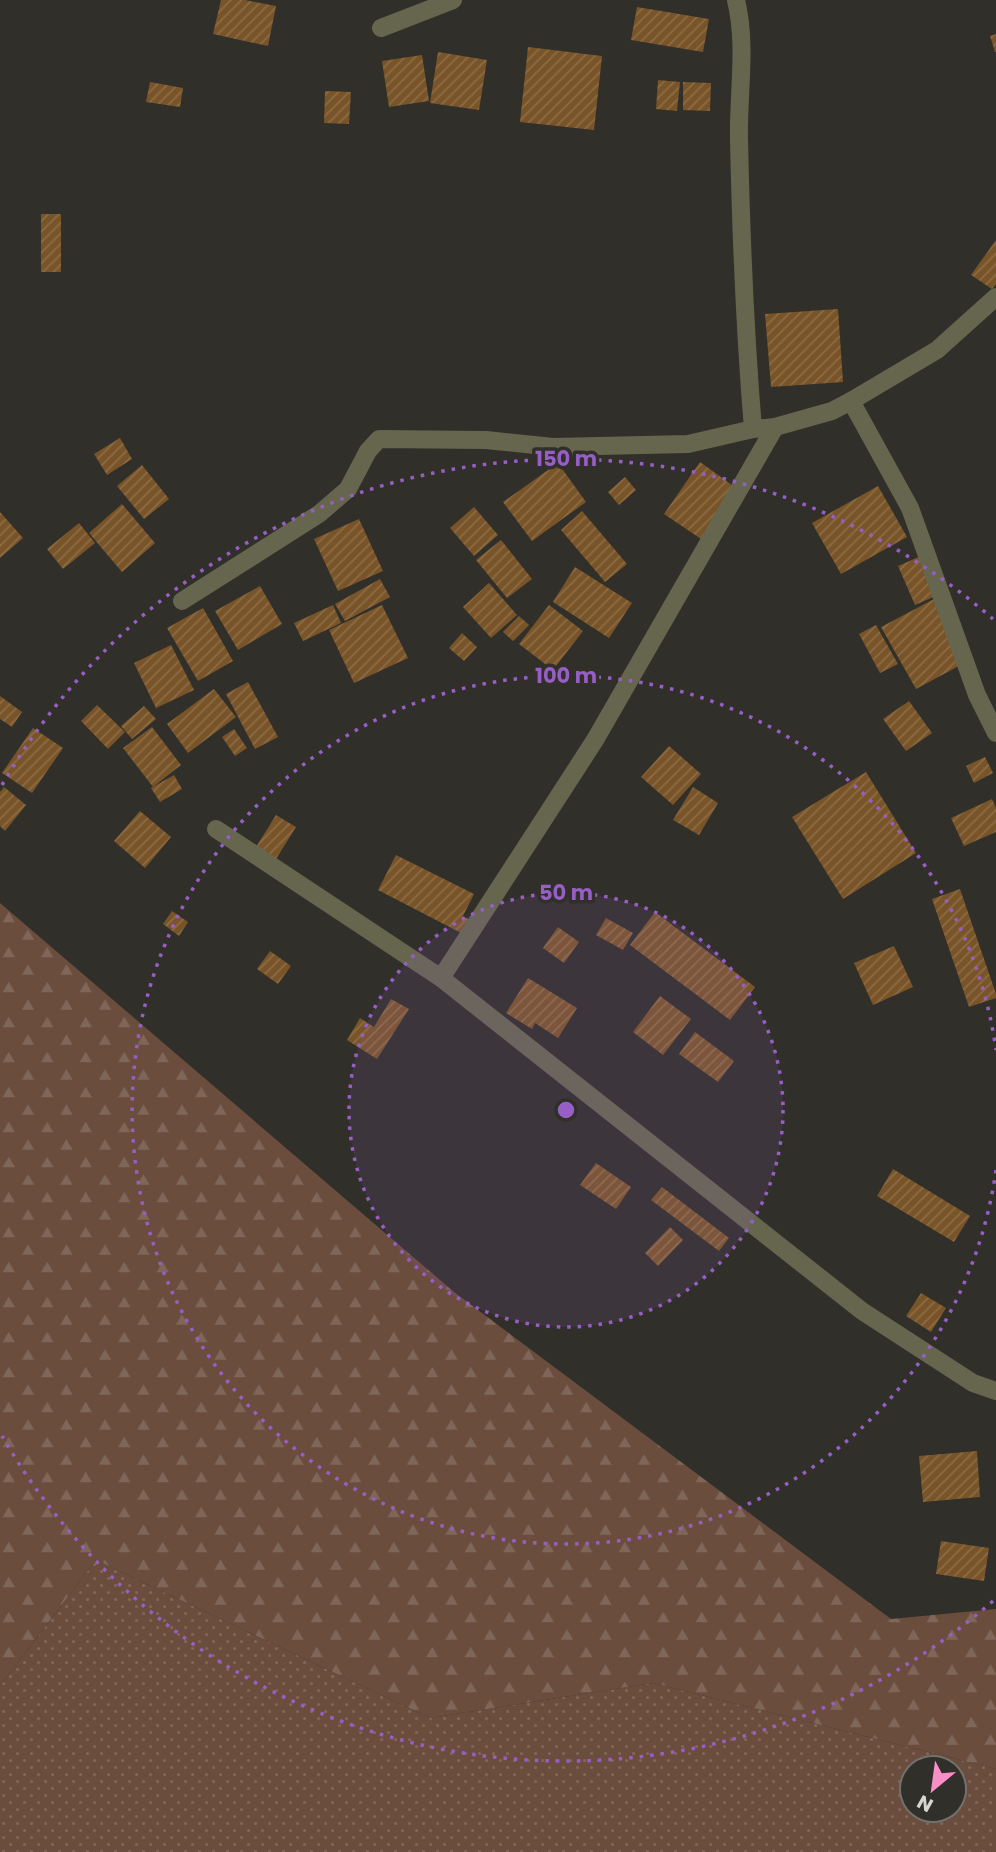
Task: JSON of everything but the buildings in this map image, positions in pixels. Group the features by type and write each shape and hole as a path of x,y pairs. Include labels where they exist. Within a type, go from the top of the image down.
{"street":[{"path":"381,28 453,0"},
{"path":"736,0 742,22 739,136 752,429"},
{"path":"182,601 319,514 348,489 368,451 379,439 486,440 553,447 688,444 752,429 775,427 832,411 851,401 937,350 996,297"},
{"path":"851,401 910,508 977,695 996,733"},
{"path":"441,978 595,740 775,427"},
{"path":"216,829 441,978 862,1311 973,1383 996,1391"}],"green space":[{"path":"0,903 454,1292 891,1619 996,1609 996,1769 968,1762 968,1754 936,1754 653,1683 430,1718 96,1560 0,1686"},
{"path":"96,1560 430,1718 653,1683 936,1754 898,1754 898,1824 968,1824 968,1762 996,1769 996,1852 0,1852 0,1686"}]}
